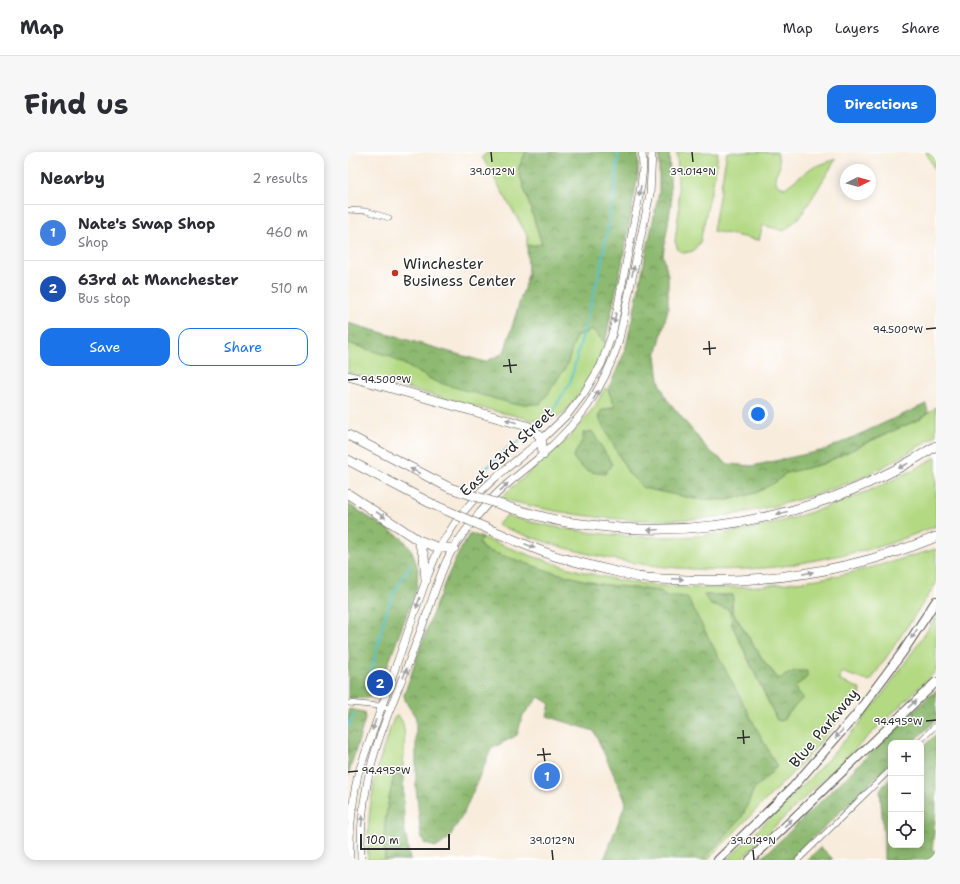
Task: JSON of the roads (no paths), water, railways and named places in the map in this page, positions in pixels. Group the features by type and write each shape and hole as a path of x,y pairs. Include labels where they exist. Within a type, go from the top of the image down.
{"highway":[{"path":"348,376 527,426 536,431 542,439 543,455"},
{"path":"348,435 450,488 514,509 561,521 605,527 645,530 720,525 760,518 801,508 836,496 886,474 913,461 936,446"},
{"path":"348,460 432,504 493,531 557,556 639,577 714,581 759,579 798,575 854,564 936,538"},
{"path":"348,494 418,540 439,548 454,548"},
{"path":"418,540 424,556 426,580"},
{"name":"Blue Parkway","path":"718,860 793,787 854,716 902,653 936,601"},
{"path":"750,860 936,682"}],"main road":[{"name":"East 63rd Street","path":"350,860 350,822 352,800 358,774 426,580 439,548 459,517 482,490 542,439 568,414 601,365 612,331 641,186 642,152"},
{"name":"East 63rd Street","path":"361,860 361,826 367,780 374,754 426,617 437,583 449,555 472,522 491,499 510,481 543,455 583,414 597,392 612,363 618,344 650,194 652,152"}],"street":[{"path":"348,210 366,211 388,218"},
{"path":"348,703 381,706 391,709"},
{"path":"921,740 936,725"},
{"path":"798,860 888,772"}],"waterway":[{"path":"549,416 570,383 600,270 615,189 618,152"},
{"path":"477,477 508,448 523,439"},
{"path":"368,685 385,616 393,595 411,564"},
{"path":"348,727 354,714"}],"place":[{"name":"Winchester Business Center","path":"395,273"},
{"name":"63rd at Manchester","path":"380,683"},
{"name":"Nate's Swap Shop","path":"547,776"}]}
